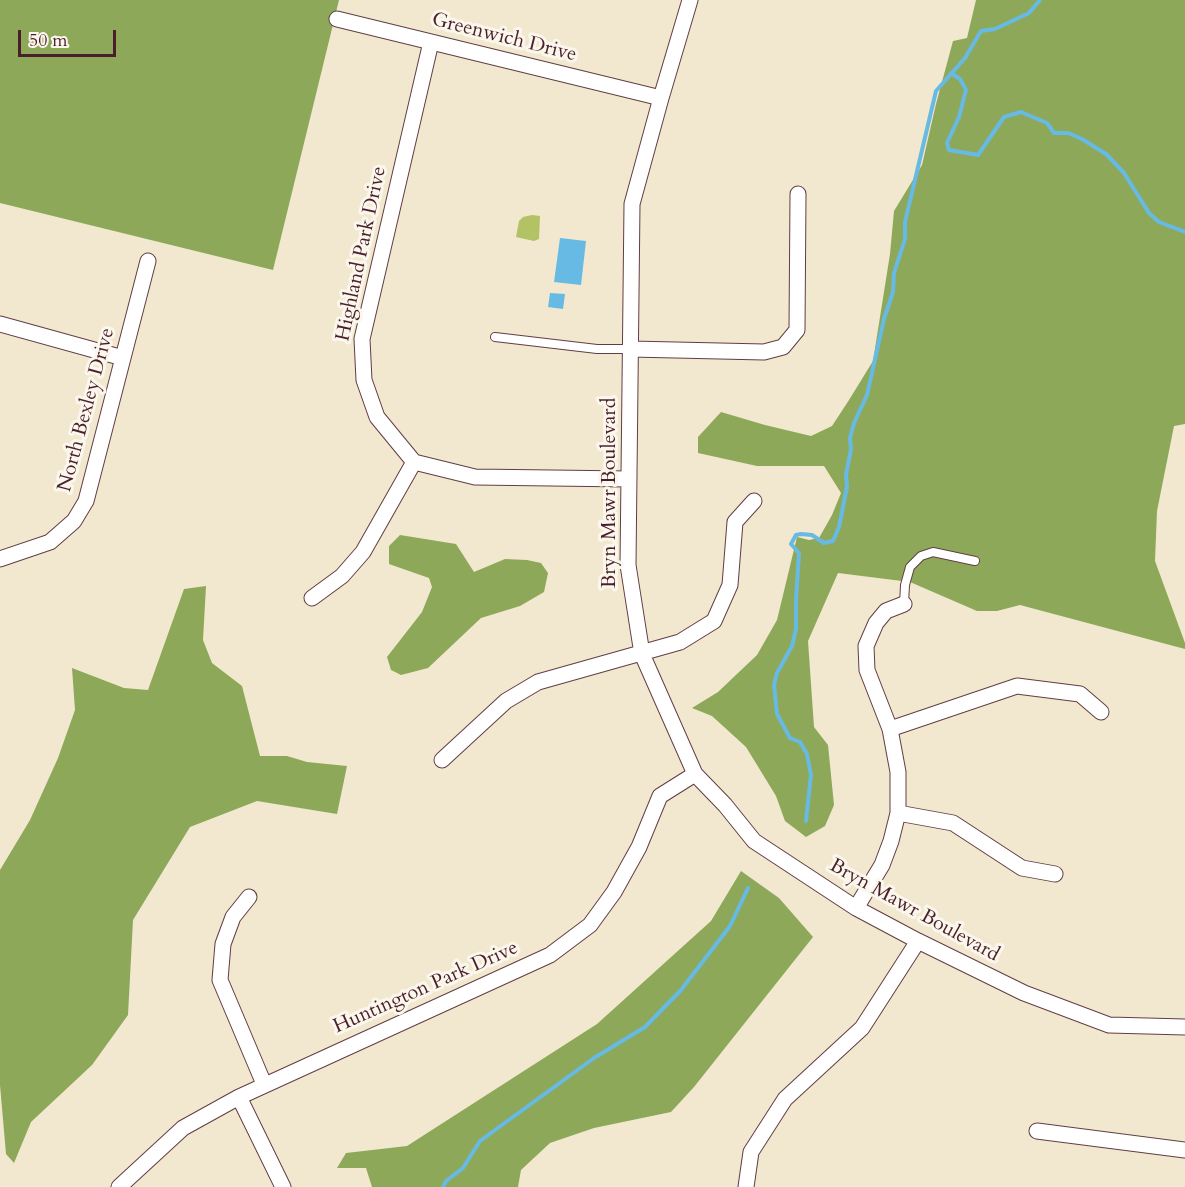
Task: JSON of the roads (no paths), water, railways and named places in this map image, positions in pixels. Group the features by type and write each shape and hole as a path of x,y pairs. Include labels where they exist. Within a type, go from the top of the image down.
{"street":[{"name":"Bryn Mawr Boulevard","path":"690,0 632,204 628,565 642,654 695,774 725,805 754,841 856,908 918,941 1024,993 1108,1025 1185,1027"},
{"name":"Greenwich Drive","path":"337,19 661,98"},
{"name":"Highland Park Drive","path":"414,462 377,417 364,380 362,339 431,42"},
{"path":"631,349 764,352 783,347 797,330 798,195"},
{"name":"North Bexley Drive","path":"0,559 50,542 74,521 86,501 148,261"},
{"path":"0,324 123,358"},
{"path":"312,598 342,576 363,552 414,462 475,477 628,478"},
{"path":"442,760 506,701 538,682 680,642 714,621 730,585 735,522 754,501"},
{"path":"856,908 882,865 898,813 898,772 890,729 867,670 866,646 876,623 886,611 904,603"},
{"path":"890,729 1017,686 1080,694 1101,712"},
{"name":"Huntington Park Drive","path":"119,1187 183,1128 239,1097 550,955 590,925 614,892 639,847 660,796 695,774"},
{"path":"898,813 953,823 1022,868 1055,874"},
{"path":"249,897 233,917 223,944 220,980 264,1084"},
{"path":"746,1187 752,1152 785,1099 862,1028 918,941"},
{"path":"239,1097 283,1187"},
{"path":"1037,1131 1185,1150"}],"lane":[{"path":"495,337 597,350 631,349"},
{"path":"904,603 905,585 910,567 921,556 933,552 975,561"}],"water":[{"path":"560,238 586,241 581,285 554,282"},
{"path":"550,293 565,294 563,309 548,307"}],"waterway":[{"path":"806,821 811,775 807,754 800,742 790,738 777,714 774,685 777,673 792,646 796,629 799,553 791,544 796,535 801,534 812,535 824,543 833,541 839,527 847,487 850,438 867,395 884,319 893,292 894,273 905,239 905,222 936,91 965,58 981,31 995,29 1029,13 1040,0"},
{"path":"951,73 960,79 966,90 959,117 947,143 949,150 978,155 1004,117 1021,112 1047,123 1054,133 1068,133 1106,154 1124,173 1149,213 1159,222 1185,232"},
{"path":"443,1187 446,1181 463,1168 480,1141 594,1058 645,1027 681,990 730,926 748,888"}]}
